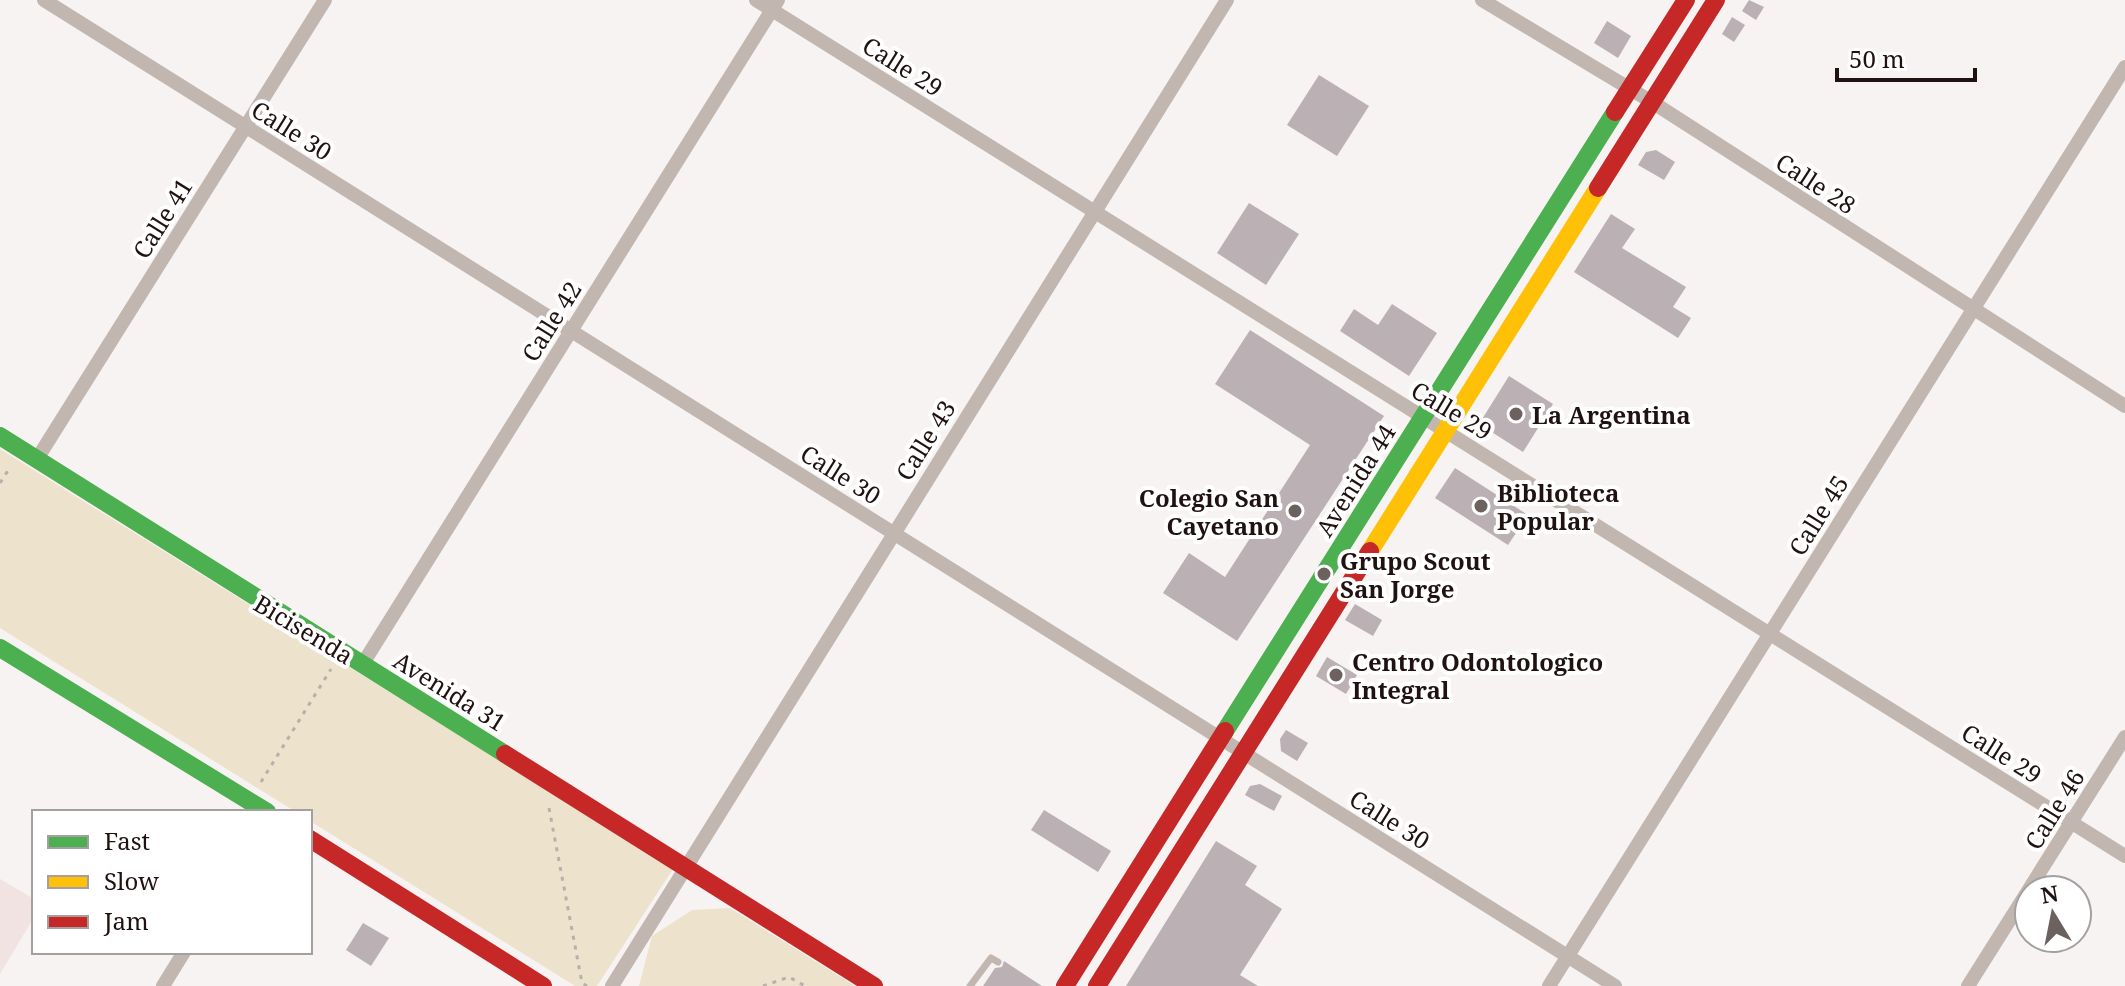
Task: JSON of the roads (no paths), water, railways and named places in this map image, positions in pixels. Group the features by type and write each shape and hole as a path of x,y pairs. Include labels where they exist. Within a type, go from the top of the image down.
{"main road":[{"name":"Avenida 44","path":"1065,986 1686,0"},
{"name":"Avenida 44","path":"1097,986 1716,0"},
{"name":"Avenida 31","path":"0,436 874,986"},
{"path":"0,648 263,810"},
{"path":"312,840 543,986"}],"street":[{"name":"Calle 30","path":"44,0 1615,986"},
{"name":"Calle 41","path":"37,459 325,0"},
{"name":"Calle 29","path":"756,0 775,5 1094,212 2125,856"},
{"name":"Calle 43","path":"612,986 892,532 1227,0"},
{"name":"Calle 28","path":"1482,0 1652,102 1972,311 2125,406"},
{"name":"Calle 42","path":"362,665 775,5"},
{"name":"Calle 45","path":"1549,986 2125,67"},
{"name":"Calle 46","path":"1968,986 2125,737"},
{"path":"163,986 183,954"}],"lane":[{"path":"970,986 991,958 998,962"}],"place":[{"name":"La Argentina","path":"1516,414"},
{"name":"Biblioteca Popular","path":"1481,506"},
{"name":"Colegio San Cayetano","path":"1295,511"},
{"name":"Grupo Scout San Jorge","path":"1324,574"},
{"name":"Centro Odontologico Integral","path":"1336,675"}]}
